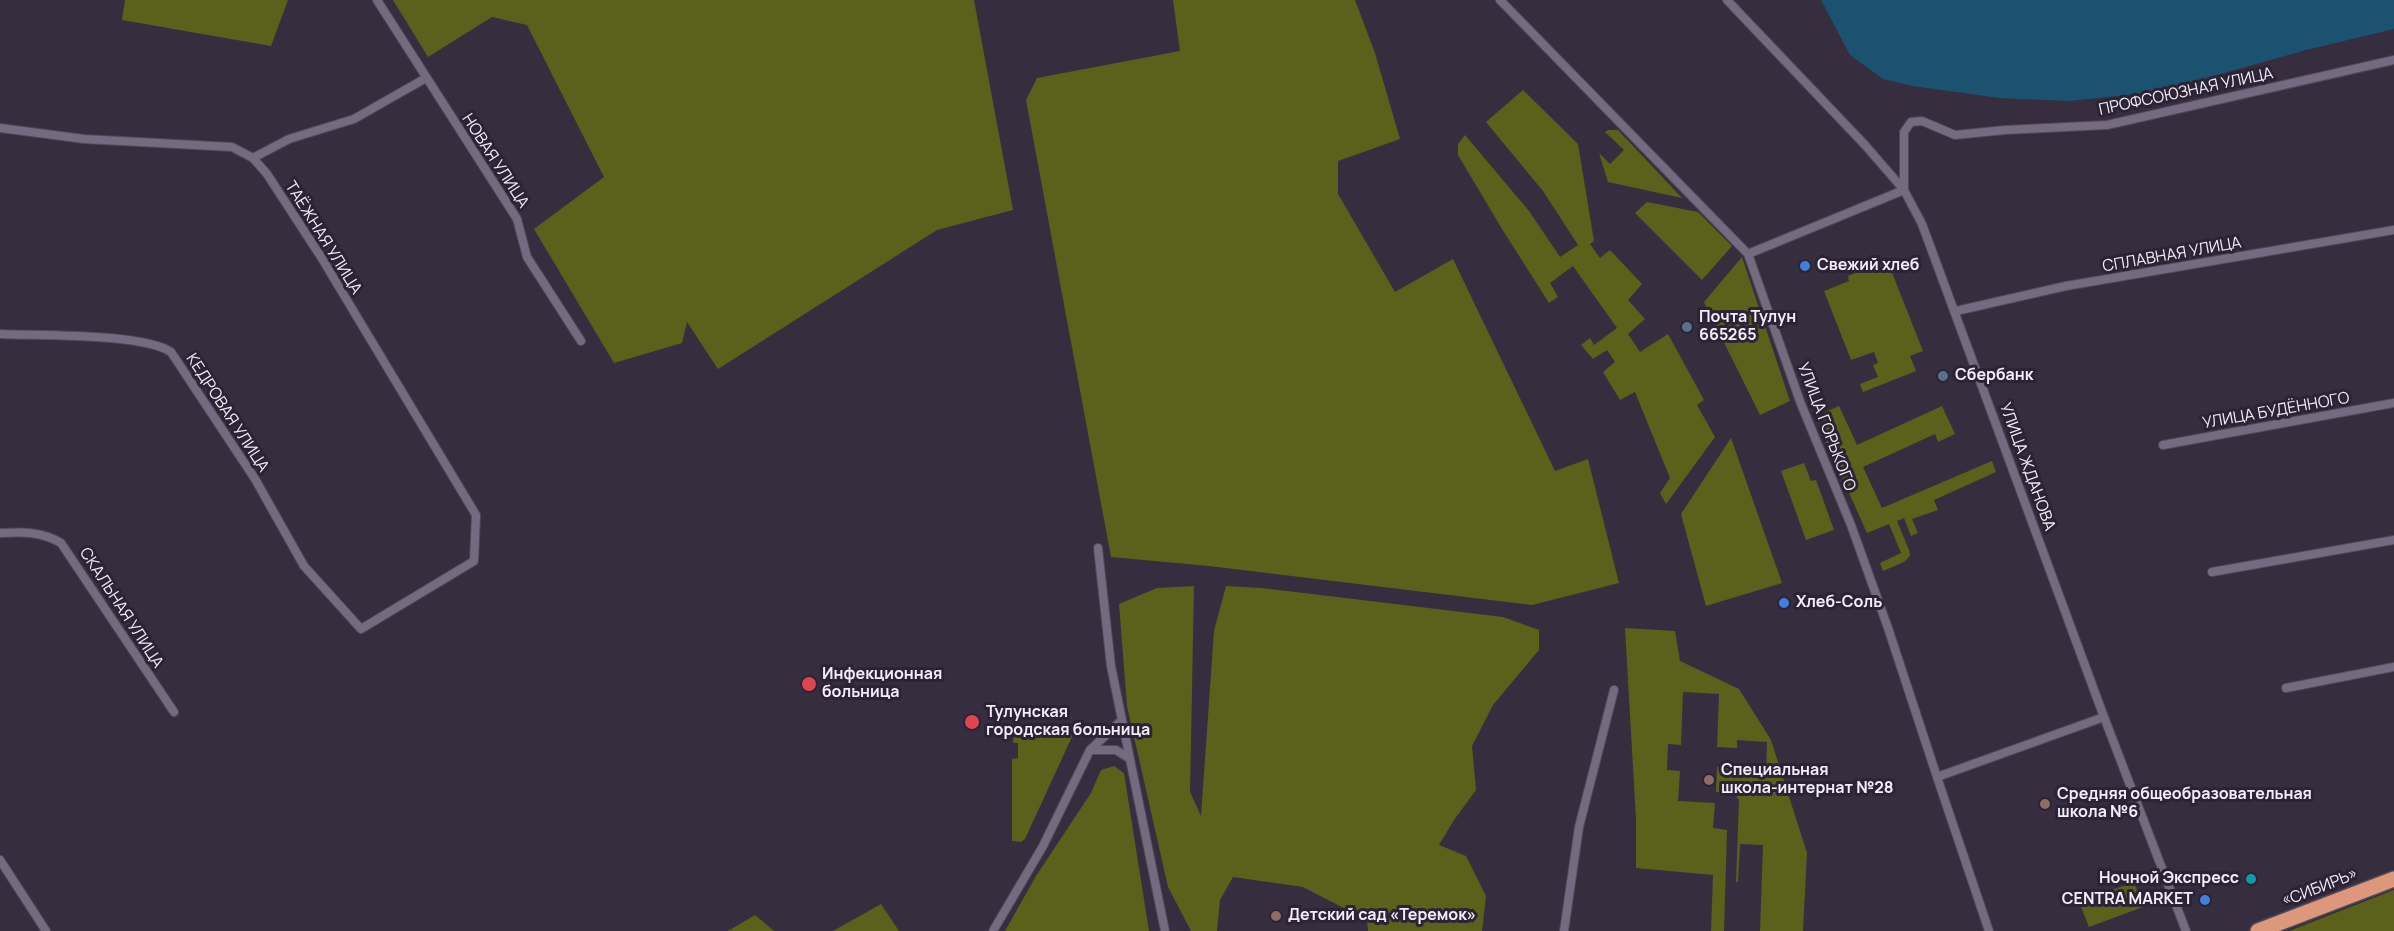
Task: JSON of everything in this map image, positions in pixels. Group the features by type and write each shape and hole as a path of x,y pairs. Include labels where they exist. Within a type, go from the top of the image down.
{"highway":[{"name":"«СИБИРЬ»","path":"2258,931 2394,879"}],"street":[{"name":"НОВАЯ УЛИЦА","path":"377,0 517,219 527,257 580,340"},
{"name":"УЛИЦА ГОРЬКОГО","path":"1500,0 1748,254 1801,404 1851,525 1888,628 1989,931"},
{"name":"УЛИЦА ЖДАНОВА","path":"1727,0 1810,85 1904,190 1922,224 2104,717 2186,931"},
{"name":"ПРОФСОЮЗНАЯ УЛИЦА","path":"1904,190 1904,132 1911,122 1922,121 1954,135 2107,125 2394,60"},
{"path":"253,158 289,139 354,119 426,78"},
{"name":"ТАЁЖНАЯ УЛИЦА","path":"0,128 84,139 232,147 253,158 267,174 321,257 476,515 474,561 361,629"},
{"path":"1748,254 1904,190"},
{"name":"СПЛАВНАЯ УЛИЦА","path":"1956,311 2066,286 2394,230"},
{"name":"КЕДРОВАЯ УЛИЦА","path":"0,334 124,340 150,343 171,352 255,479 304,566 361,629"},
{"name":"УЛИЦА БУДЁННОГО","path":"2163,445 2394,403"},
{"name":"СКАЛЬНАЯ УЛИЦА","path":"0,533 47,534 61,543 174,712"},
{"path":"2211,572 2394,540"},
{"path":"1098,548 1111,666 1165,931"},
{"path":"2286,688 2394,667"},
{"path":"1564,931 1579,827 1614,690"},
{"path":"1937,777 2104,717"},
{"path":"993,931 1043,846 1090,750 1122,720"},
{"path":"1090,750 1116,750 1130,759"},
{"path":"0,860 46,931"}],"green space":[{"path":"125,0 288,0 271,46 122,20"},
{"path":"393,0 974,0 1013,210 937,230 718,369 687,322 682,343 614,363 534,229 604,177 527,25 492,17 428,57"},
{"path":"1173,0 1355,0 1375,53 1400,139 1338,161 1338,194 1395,292 1453,259 1555,471 1588,459 1619,583 1532,605 1209,566 1111,557 1026,100 1037,78 1180,51"},
{"path":"1523,90 1578,144 1594,241 1590,244 1600,258 1610,250 1642,284 1628,300 1645,319 1628,334 1640,352 1668,334 1704,400 1697,405 1715,437 1666,504 1660,493 1670,478 1635,392 1620,400 1603,372 1615,362 1607,350 1593,359 1581,345 1590,338 1594,345 1617,328 1573,266 1550,283 1558,297 1549,303 1458,155 1458,144 1465,135 1529,211 1560,257 1578,245 1543,191 1486,122"},
{"path":"1618,130 1682,198 1608,182 1599,153 1610,164 1624,150 1605,132"},
{"path":"1647,202 1698,212 1732,246 1702,280 1635,213"},
{"path":"1742,257 1790,401 1760,415 1704,302"},
{"path":"1887,260 1923,351 1910,356 1916,371 1863,392 1860,384 1878,377 1873,365 1878,363 1874,352 1851,360 1824,291 1849,281 1848,276"},
{"path":"1839,406 1857,445 1942,406 1955,434 1938,442 1935,434 1863,467 1882,508 1992,461 1996,472 1934,500 1938,510 1912,519 1918,533 1911,536 1904,518 1897,521 1910,556 1904,562 1883,571 1880,563 1901,553 1889,524 1867,533 1824,437 1823,413"},
{"path":"1731,438 1782,583 1706,606 1681,514"},
{"path":"1804,463 1811,481 1816,480 1834,530 1806,540 1781,471"},
{"path":"1194,586 1190,792 1201,816 1214,631 1226,586 1262,588 1503,617 1539,630 1539,650 1493,705 1472,746 1476,790 1439,845 1466,856 1486,896 1482,931 1368,931 1367,920 1303,887 1233,877 1220,900 1217,931 1191,931 1168,887 1127,706 1119,604 1157,588"},
{"name":"Специальная школа-интернат №28","path":"1625,628 1675,631 1680,661 1739,689 1771,740 1807,853 1803,931 1760,931 1763,845 1740,844 1738,882 1736,882 1739,800 1734,793 1716,792 1717,767 1736,768 1736,774 1766,775 1767,742 1737,740 1737,748 1717,747 1719,694 1683,692 1681,745 1668,744 1667,770 1680,771 1678,801 1715,803 1713,828 1727,830 1724,931 1711,931 1713,875 1636,868 1636,819"},
{"path":"1027,727 1076,728 1025,839 1021,842 1012,841 1012,759 1018,758 1018,743 1013,743 1015,734"},
{"path":"1114,766 1124,773 1149,931 1005,931 1036,876 1091,793 1101,770"},
{"path":"2134,882 2143,907 2089,927 2079,902"},
{"path":"2394,890 2394,931 2289,931"},
{"path":"881,904 899,931 833,931"},
{"path":"755,915 774,931 728,931"}],"water":[{"path":"1821,0 2394,0 2394,29 2306,50 2156,92 2069,101 1999,98 1913,86 1883,79 1850,55"}],"place":[{"name":"Свежий хлеб","path":"1805,266"},
{"name":"Почта Тулун 665265","path":"1687,327"},
{"name":"Сбербанк","path":"1943,376"},
{"name":"Хлеб-Соль","path":"1784,603"},
{"name":"Инфекционная больница","path":"809,684"},
{"name":"Тулунская городская больница","path":"972,722"},
{"name":"Специальная школа-интернат №28","path":"1709,780"},
{"name":"Средняя общеобразовательная школа №6","path":"2045,804"},
{"name":"Ночной Экспресс","path":"2251,879"},
{"name":"CENTRA MARKET","path":"2205,900"},
{"name":"Детский сад «Теремок»","path":"1276,916"}]}
